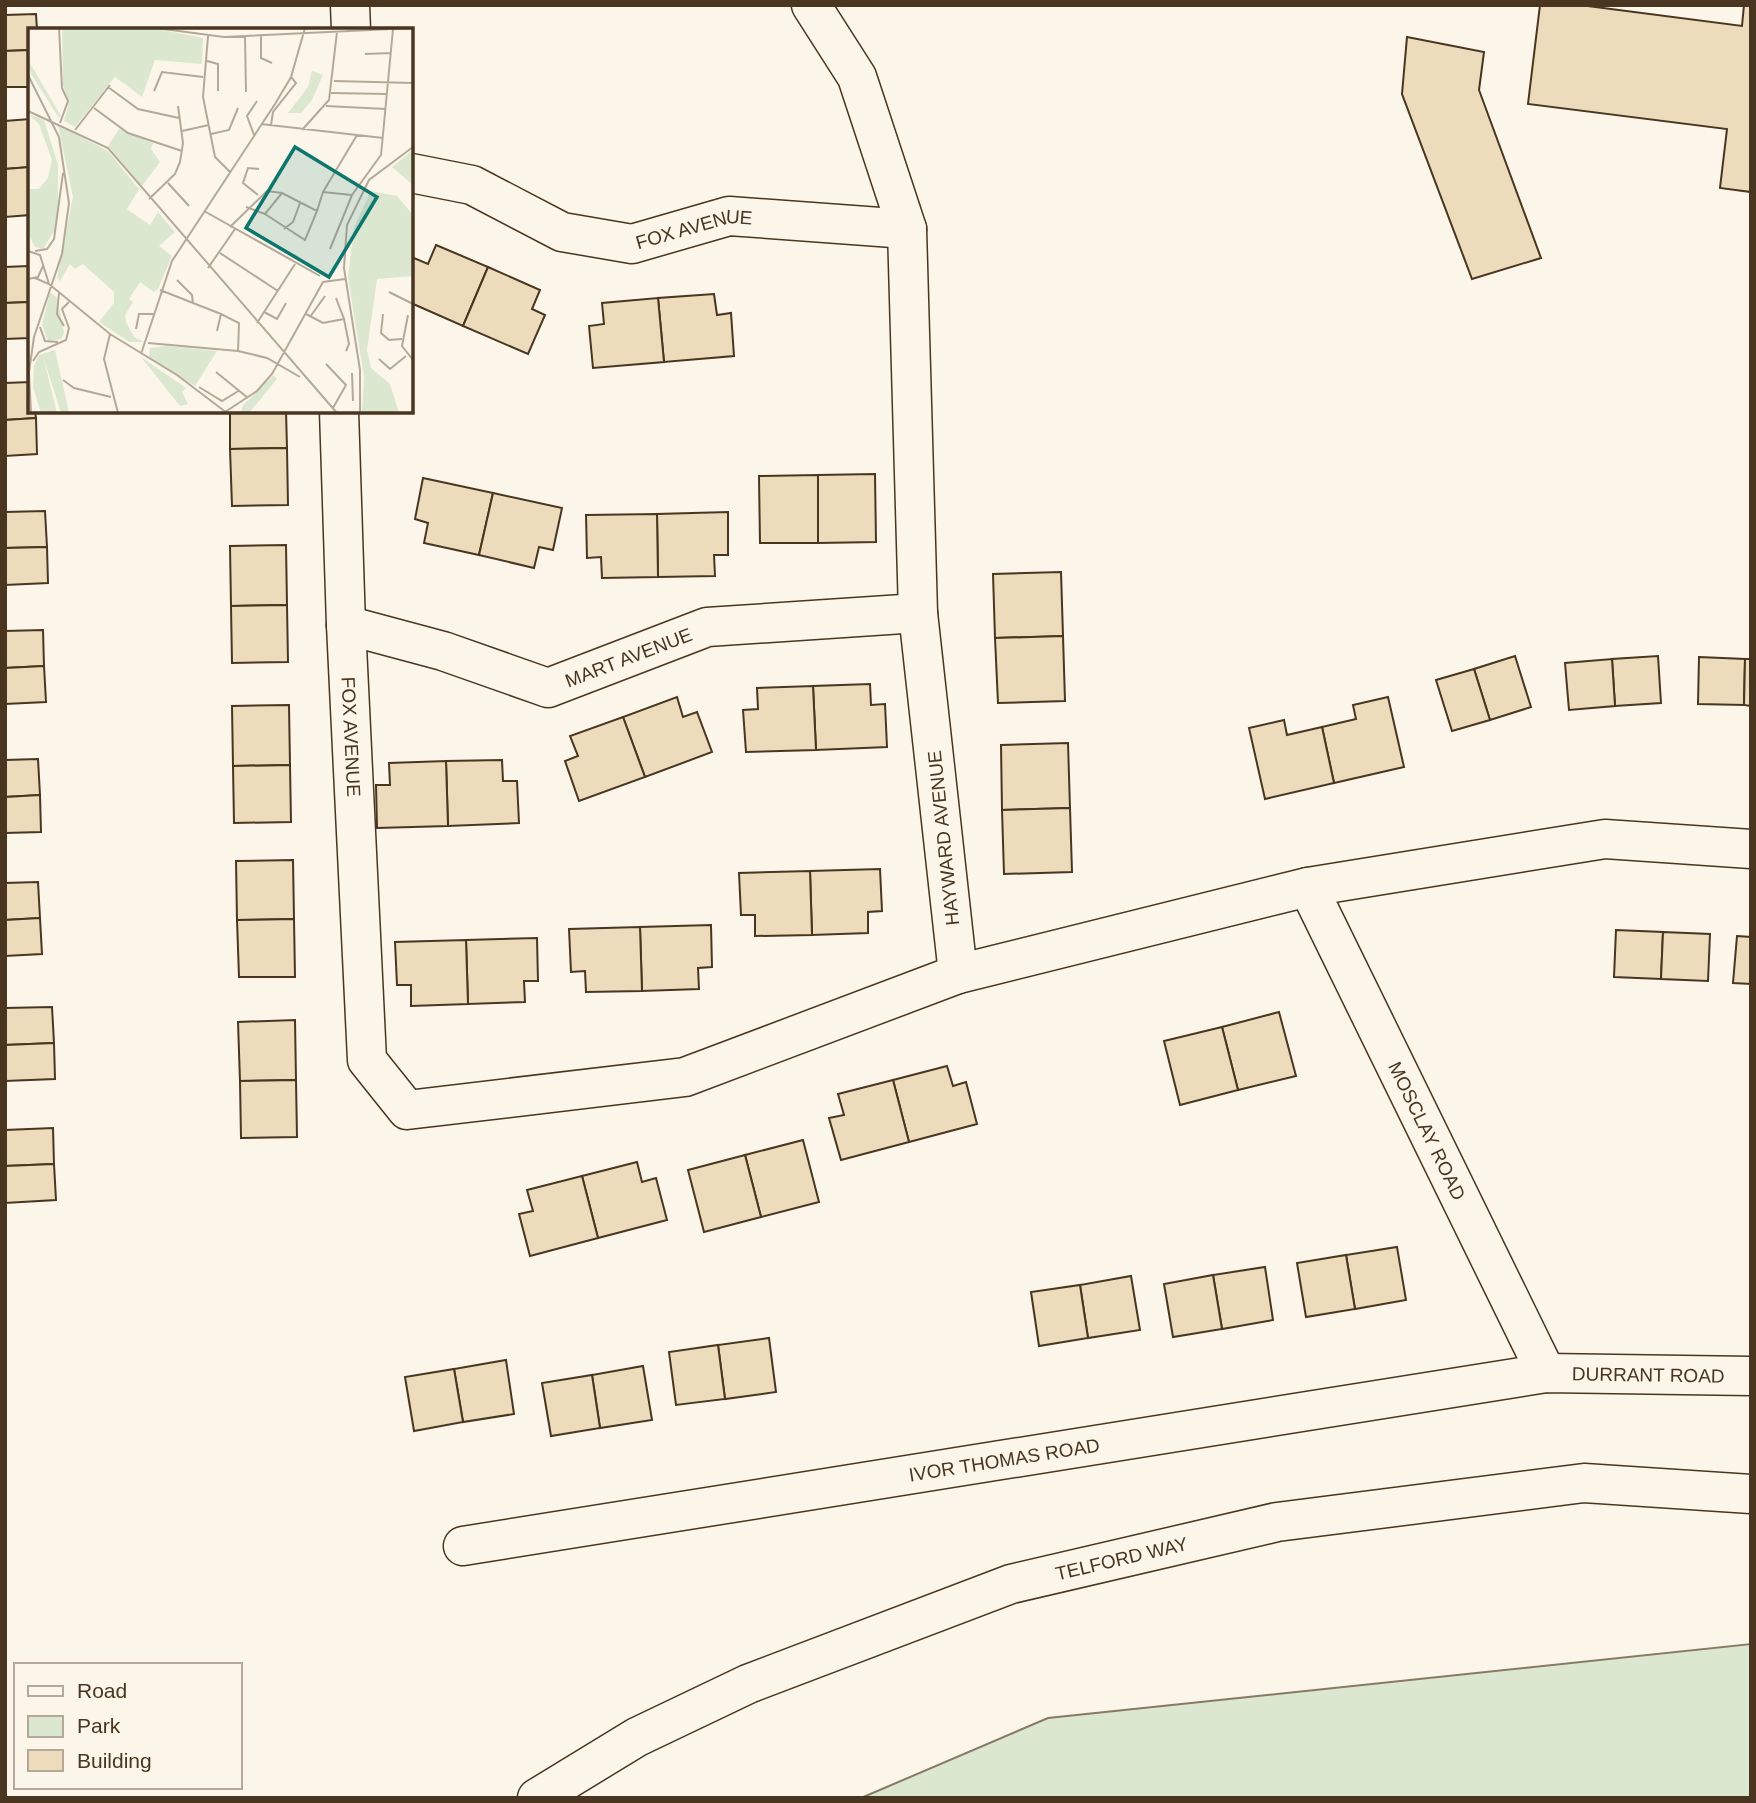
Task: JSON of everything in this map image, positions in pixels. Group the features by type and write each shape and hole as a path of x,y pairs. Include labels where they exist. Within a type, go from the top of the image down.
{"street":[{"path":"350,5 351,28"},
{"name":"HAYWARD AVENUE","path":"811,5 857,76 907,229 918,613 958,974"},
{"name":"FOX AVENUE","path":"413,173 472,186 562,232 632,244 729,216 907,229"},
{"name":"FOX AVENUE","path":"339,413 346,625 367,1060 407,1110 685,1077 958,974"},
{"name":"MART AVENUE","path":"346,625 443,651 548,688 707,627 918,613"},
{"path":"958,974 1308,887 1605,839 1751,849"},
{"name":"MOSCLAY ROAD","path":"1308,887 1546,1373"},
{"name":"DURRANT ROAD","path":"1546,1373 1751,1376"},
{"name":"IVOR THOMAS ROAD","path":"463,1546 1546,1373"},
{"name":"TELFORD WAY","path":"537,1798 637,1737 748,1684 1011,1584 1277,1522 1584,1483 1751,1494"}],"green space":[{"path":"1751,1644 1751,1798 861,1798 1048,1718"}],"building":[{"path":"1540,5 1580,5 1742,26 1744,5 1751,5 1751,192 1720,188 1727,129 1528,104"},
{"path":"36,14 37,28 28,28 28,50 5,51 5,15"},
{"path":"1407,37 1484,52 1479,90 1541,258 1472,279 1402,94"},
{"path":"28,50 28,87 5,87 5,51"},
{"path":"28,119 28,167 5,169 5,121"},
{"path":"28,167 28,215 5,217 5,169"},
{"path":"436,245 488,267 463,326 413,304 414,258 428,264"},
{"path":"28,266 28,302 5,303 5,267"},
{"path":"488,267 540,290 532,309 545,315 528,354 463,326"},
{"path":"714,294 717,315 731,313 734,356 664,362 658,298"},
{"path":"658,298 664,362 593,368 589,326 604,324 602,303"},
{"path":"28,302 28,338 5,339 5,303"},
{"path":"28,382 28,413 35,413 36,418 5,420 5,383"},
{"path":"230,413 286,413 287,448 230,449"},
{"path":"36,418 37,454 5,456 5,420"},
{"path":"287,448 288,505 232,506 230,449"},
{"path":"875,474 876,542 818,543 818,475"},
{"path":"818,475 818,543 760,543 759,476"},
{"path":"423,478 493,493 479,555 424,543 428,523 415,519"},
{"path":"493,493 562,508 553,550 539,547 534,568 479,555"},
{"path":"45,511 47,547 5,548 5,512"},
{"path":"728,512 728,555 714,555 715,576 658,577 657,514"},
{"path":"657,514 658,577 602,578 601,557 587,558 586,515"},
{"path":"286,545 287,605 231,606 230,546"},
{"path":"47,547 48,583 5,585 5,548"},
{"path":"1061,572 1063,636 995,638 993,574"},
{"path":"287,605 288,662 232,663 231,606"},
{"path":"43,630 44,666 5,668 5,631"},
{"path":"1063,636 1065,701 998,703 995,638"},
{"path":"1515,656 1531,707 1490,720 1474,669"},
{"path":"1658,656 1661,703 1615,706 1612,659"},
{"path":"1699,657 1745,659 1744,705 1698,704"},
{"path":"1612,659 1615,706 1569,710 1565,663"},
{"path":"1745,659 1751,659 1751,706 1744,705"},
{"path":"44,666 46,702 5,704 5,668"},
{"path":"1474,669 1490,720 1452,731 1436,680"},
{"path":"870,684 871,705 885,704 887,747 816,750 813,686"},
{"path":"813,686 816,750 746,752 743,710 758,709 757,688"},
{"path":"677,697 683,717 697,712 712,752 645,777 623,717"},
{"path":"1388,697 1404,767 1334,783 1322,727 1356,719 1353,705"},
{"path":"289,705 290,765 233,766 232,706"},
{"path":"623,717 645,777 579,801 565,761 578,756 570,736"},
{"path":"1284,720 1287,735 1322,727 1334,783 1265,799 1249,728"},
{"path":"1068,743 1070,808 1002,810 1001,745"},
{"path":"38,759 40,795 5,797 5,760"},
{"path":"502,760 503,781 517,781 519,823 448,826 446,761"},
{"path":"446,761 448,826 377,828 376,785 390,785 389,763"},
{"path":"290,765 291,822 234,823 233,766"},
{"path":"40,795 41,832 5,833 5,797"},
{"path":"1070,808 1072,872 1004,874 1002,810"},
{"path":"293,860 294,919 237,920 236,861"},
{"path":"880,869 882,911 868,912 868,933 812,935 810,871"},
{"path":"810,871 812,935 755,936 755,915 741,915 739,873"},
{"path":"38,882 40,918 5,920 5,883"},
{"path":"40,918 42,954 5,956 5,920"},
{"path":"294,919 295,977 239,977 237,920"},
{"path":"711,925 712,967 698,968 699,989 642,991 640,927"},
{"path":"640,927 642,991 586,992 585,971 571,972 569,929"},
{"path":"1616,930 1663,932 1661,979 1614,977"},
{"path":"1663,932 1710,934 1708,981 1661,979"},
{"path":"1737,936 1751,937 1751,984 1733,983"},
{"path":"537,938 538,981 524,981 525,1002 468,1004 466,940"},
{"path":"466,940 468,1004 411,1006 411,985 397,985 395,942"},
{"path":"52,1007 54,1043 5,1045 5,1008"},
{"path":"1279,1012 1296,1076 1238,1090 1222,1027"},
{"path":"295,1020 296,1080 240,1081 238,1022"},
{"path":"1222,1027 1238,1090 1180,1105 1164,1041"},
{"path":"54,1043 55,1079 5,1081 5,1045"},
{"path":"947,1066 953,1086 966,1082 977,1124 909,1142 893,1080"},
{"path":"296,1080 297,1137 241,1138 240,1081"},
{"path":"893,1080 909,1142 841,1160 829,1118 844,1115 838,1094"},
{"path":"53,1128 54,1164 5,1166 5,1130"},
{"path":"803,1140 819,1202 761,1217 745,1155"},
{"path":"745,1155 761,1217 704,1232 688,1170"},
{"path":"637,1162 642,1182 656,1178 667,1220 598,1238 582,1176"},
{"path":"54,1164 56,1200 5,1203 5,1166"},
{"path":"582,1176 598,1238 530,1256 519,1214 533,1211 527,1190"},
{"path":"1397,1247 1406,1300 1355,1309 1346,1255"},
{"path":"1346,1255 1355,1309 1306,1317 1297,1263"},
{"path":"1265,1267 1273,1320 1222,1329 1213,1275"},
{"path":"1213,1275 1222,1329 1173,1337 1164,1284"},
{"path":"1131,1276 1140,1330 1088,1338 1080,1285"},
{"path":"1080,1285 1088,1338 1039,1346 1031,1292"},
{"path":"769,1338 776,1392 725,1399 718,1345"},
{"path":"718,1345 725,1399 676,1405 669,1352"},
{"path":"506,1360 514,1414 463,1422 454,1369"},
{"path":"643,1366 652,1420 600,1428 592,1375"},
{"path":"454,1369 463,1422 414,1431 405,1377"},
{"path":"592,1375 600,1428 551,1436 542,1383"}]}
